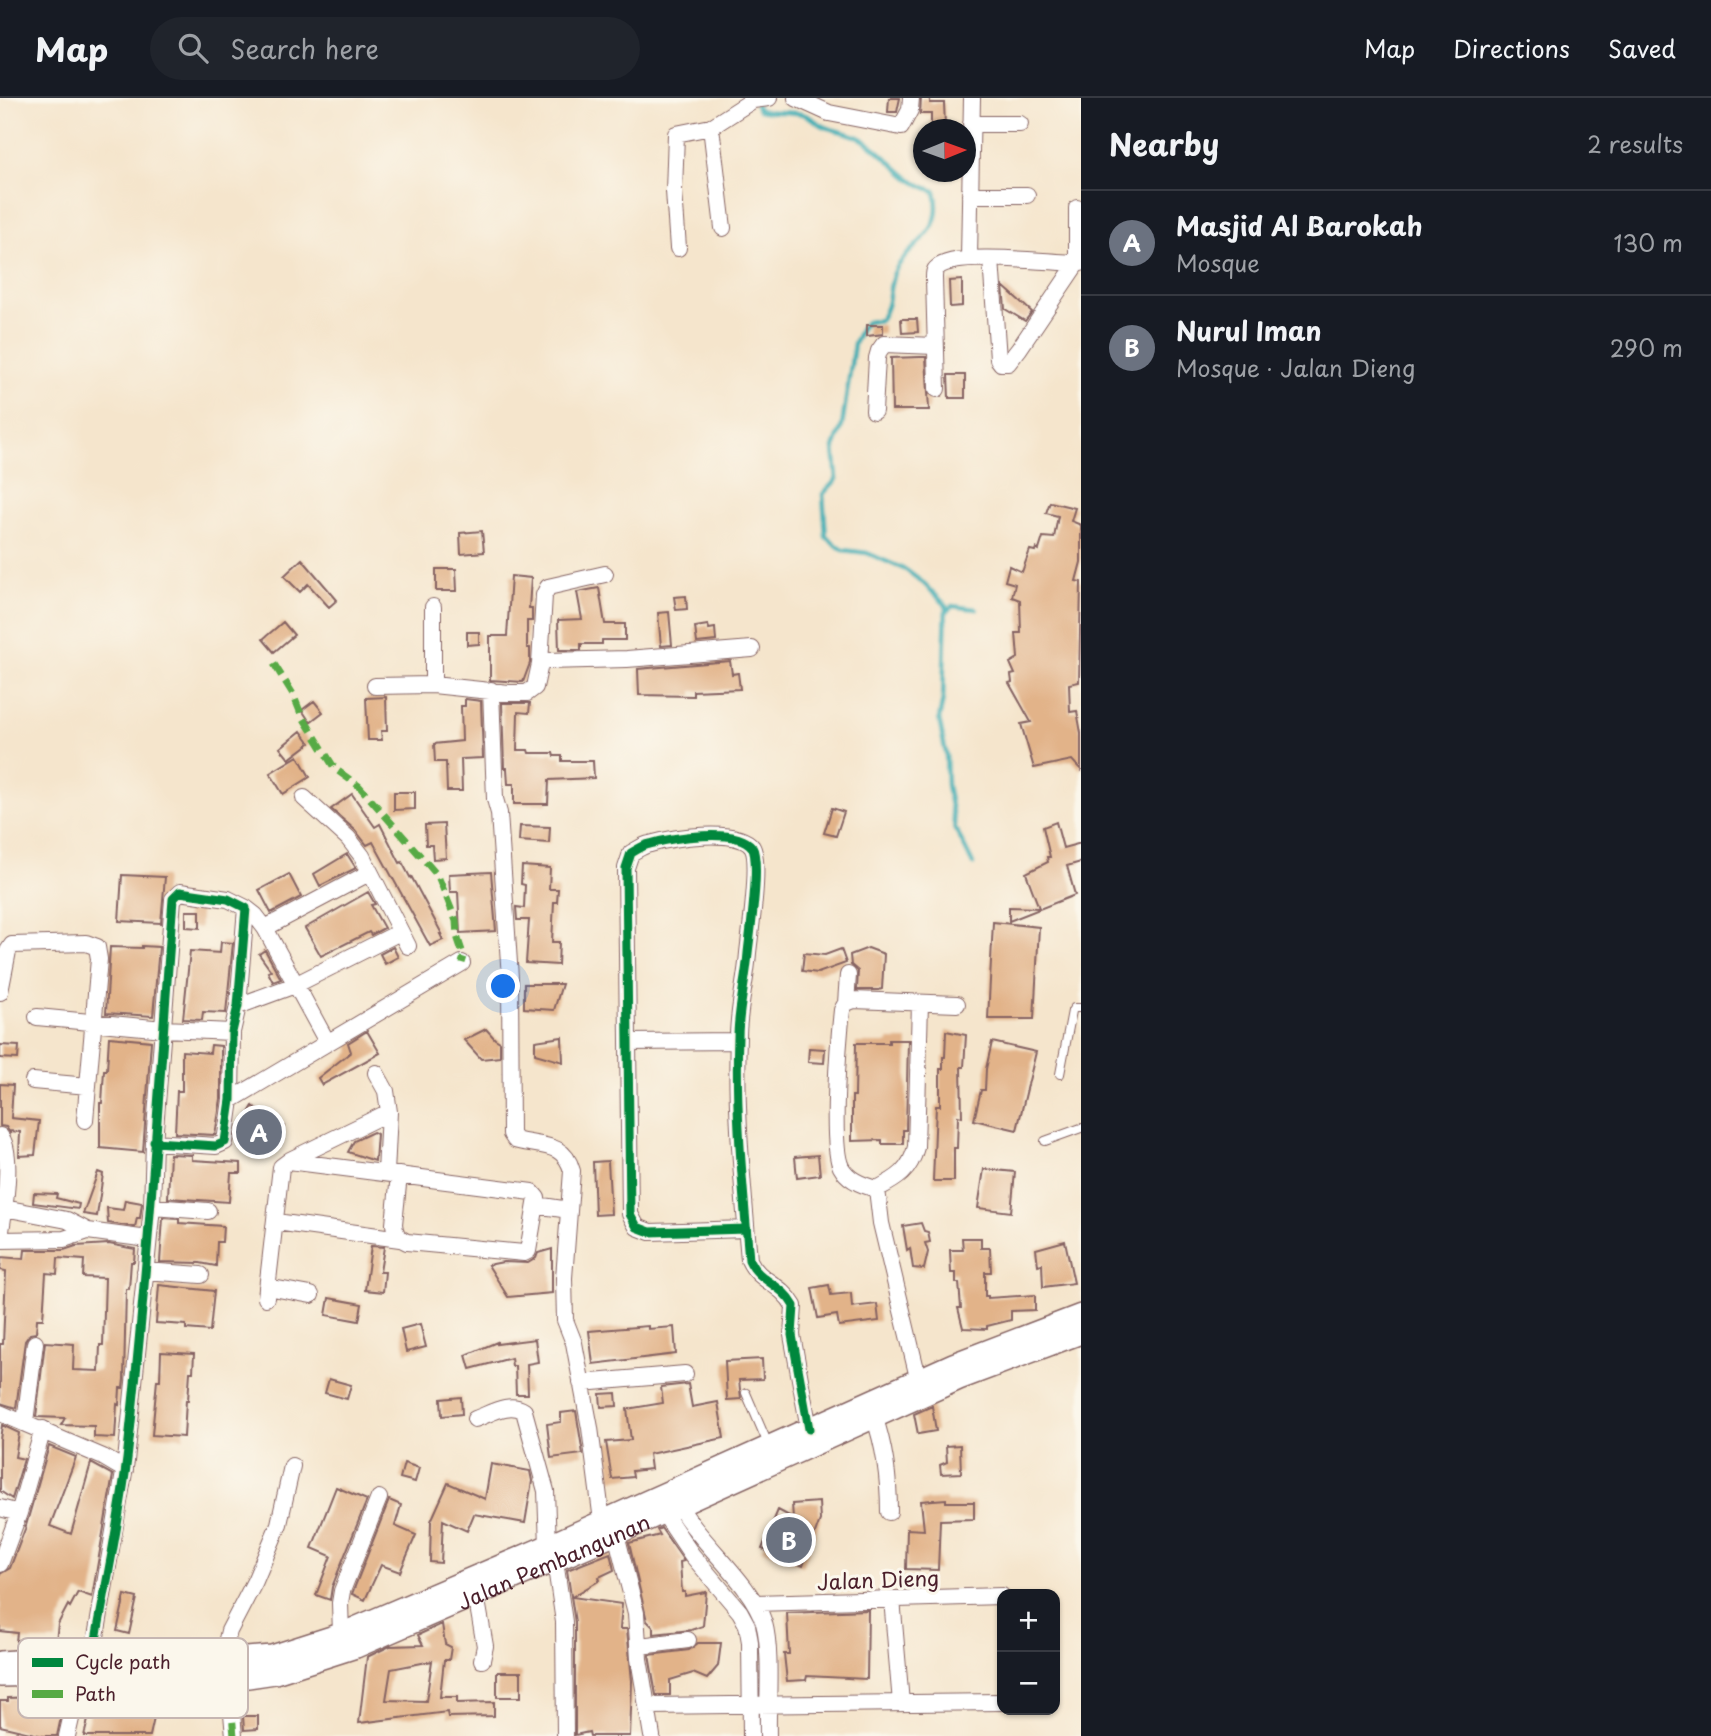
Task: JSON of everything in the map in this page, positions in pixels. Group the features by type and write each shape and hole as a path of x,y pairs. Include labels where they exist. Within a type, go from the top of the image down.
{"main road":[{"name":"Jalan Pembangunan","path":"248,1663 341,1634 551,1553 874,1416 953,1364 1081,1315"},
{"name":"Jalan Pembangunan","path":"667,1502 769,1447 809,1429 920,1387 959,1379 1081,1333"},
{"name":"Jalan Pembangunan","path":"248,1671 275,1673 356,1647 476,1595 551,1553"},
{"name":"Jalan Pembangunan","path":"0,1662 18,1663"},
{"name":"Jalan Pembangunan","path":"0,1676 18,1674"}],"street":[{"path":"678,248 674,191 676,134 711,127 753,100 769,98"},
{"path":"796,98 829,113 901,127 911,98"},
{"path":"971,119 972,98"},
{"path":"976,124 1020,124"},
{"path":"711,127 723,228"},
{"path":"969,258 970,182"},
{"path":"970,195 1027,195"},
{"path":"991,259 998,359 1001,363 1008,363 1079,263 1077,208"},
{"path":"937,388 935,270 940,265 969,258 1079,263"},
{"path":"874,411 878,351 884,344 935,346"},
{"path":"374,686 433,685 509,693 532,691 540,664 544,595 548,587 605,574"},
{"path":"433,607 433,685"},
{"path":"540,664 547,661 627,659 752,649"},
{"path":"491,690 495,799 499,813 510,978 511,1134 515,1140 552,1147 565,1155 572,1171 564,1278 565,1320 574,1343 609,1527 636,1613 639,1659 652,1736"},
{"path":"237,1006 295,985 404,939 362,856 348,838 304,798"},
{"path":"746,1229 650,1232 636,1227 630,1214 626,868 631,853 648,844 697,836 736,836 751,846 755,855 738,1041 740,1136 749,1261 757,1274 782,1288 794,1306 792,1335 809,1429"},
{"path":"265,928 369,873"},
{"path":"91,1638 125,1470 152,1207 154,1142 175,894 180,892 228,899 256,915 327,1042"},
{"path":"154,1142 222,1145 225,1142 230,1100 232,1032 246,908"},
{"path":"0,992 8,950 12,945 92,944 99,952 85,1119"},
{"path":"230,1100 462,963"},
{"path":"848,975 840,1033 837,1148 842,1168 861,1185 877,1189 896,1179 912,1163 916,1147 920,1003"},
{"path":"846,1003 854,1000 957,1004"},
{"path":"37,1017 94,1024 232,1032"},
{"path":"628,1042 738,1041"},
{"path":"376,1073 386,1091 394,1224 400,1239"},
{"path":"33,1081 88,1086"},
{"path":"310,1295 266,1293 281,1167 389,1112"},
{"path":"0,1136 6,1149 0,1239 64,1239 89,1231"},
{"path":"275,1222 407,1242 524,1253 528,1249 536,1205 536,1196 532,1192 289,1161"},
{"path":"877,1189 881,1223 920,1387"},
{"path":"536,1205 569,1210"},
{"path":"152,1207 208,1212"},
{"path":"4,1208 67,1220 89,1231 148,1240"},
{"path":"145,1271 201,1275"},
{"path":"25,1422 35,1343"},
{"path":"582,1383 685,1374"},
{"path":"475,1419 506,1407 519,1407 524,1411 546,1491 551,1553 564,1622 565,1736"},
{"path":"0,1413 43,1429 125,1470"},
{"path":"874,1416 882,1439 889,1478 890,1512"},
{"path":"0,1564 19,1513 43,1429"},
{"path":"228,1638 229,1631 255,1581 279,1524 292,1466"},
{"path":"341,1634 342,1591 379,1498"},
{"path":"667,1502 755,1603 763,1621 767,1640 768,1736"},
{"path":"667,1502 692,1555 740,1612 747,1625 750,1642 751,1736"},
{"path":"0,1507 19,1513"},
{"path":"692,1555 706,1544"},
{"path":"476,1595 485,1646 482,1660"},
{"name":"Jalan Dieng","path":"755,1603 997,1596"},
{"path":"892,1599 901,1703"},
{"path":"639,1646 688,1640"},
{"path":"648,1706 997,1702"},
{"path":"67,1736 72,1718"},
{"path":"232,1718 234,1736"}],"lane":[{"path":"1060,1074 1072,1011 1074,1008 1081,1008"},
{"path":"1045,1140 1081,1128"},
{"path":"746,1393 769,1447"}],"building":[{"path":"889,98 900,98 897,112 888,112"},
{"path":"921,98 930,98 930,103 944,103 945,119 931,119 931,114 920,114"},
{"path":"962,280 962,306 950,307 949,281"},
{"path":"1003,286 1032,312 1025,321 1005,309"},
{"path":"901,319 917,319 918,332 902,333"},
{"path":"867,325 883,325 883,334 867,336"},
{"path":"926,357 929,410 892,410 891,358"},
{"path":"948,375 965,375 965,398 949,398"},
{"path":"1050,502 1075,508 1071,521 1081,525 1081,562 1076,581 1081,582 1079,682 1069,684 1070,712 1077,711 1081,733 1081,770 1072,760 1034,768 1021,724 1031,722 1009,683 1012,682 1011,675 1015,674 1010,663 1018,658 1016,633 1021,633 1020,600 1012,597 1015,584 1005,581 1009,566 1022,572 1030,550 1039,550 1043,537 1054,538 1058,516 1046,513"},
{"path":"482,531 484,552 461,554 460,533"},
{"path":"302,559 337,600 329,607 308,584 300,592 284,576"},
{"path":"436,569 456,569 457,591 436,591"},
{"path":"511,576 531,578 529,608 532,608 532,621 527,621 530,663 523,682 490,680 490,636 507,636"},
{"path":"599,588 605,624 625,624 625,640 602,640 602,644 581,644 581,650 559,650 558,620 582,619 577,592"},
{"path":"686,596 687,609 676,610 674,597"},
{"path":"669,612 672,645 661,646 658,613"},
{"path":"283,622 294,635 274,652 263,639"},
{"path":"708,625 709,629 715,628 716,641 697,643 695,627"},
{"path":"467,632 479,632 479,644 467,645"},
{"path":"730,661 732,674 738,673 740,689 693,691 693,696 639,695 638,669"},
{"path":"386,697 387,731 381,731 382,740 368,740 366,698"},
{"path":"465,699 481,701 483,758 461,759 462,791 447,791 446,762 435,762 434,744 462,741 461,706 465,706"},
{"path":"314,701 323,712 310,722 302,710"},
{"path":"502,703 530,703 529,713 518,712 517,750 553,753 554,756 562,756 562,761 593,761 594,778 549,780 548,804 514,804 514,784 508,784 507,768 504,768"},
{"path":"301,731 310,743 289,759 280,748"},
{"path":"298,756 310,777 283,794 270,773"},
{"path":"394,792 415,792 415,809 394,810"},
{"path":"352,794 375,827 380,824 411,879 411,876 443,940 430,946 373,842 367,845 355,830 331,809"},
{"path":"832,808 844,812 836,836 824,833"},
{"path":"1056,822 1063,848 1081,843 1081,862 1067,866 1075,895 1009,921 1009,907 1039,908 1026,873 1048,862 1047,857 1050,857 1043,827"},
{"path":"444,824 446,858 433,859 432,845 426,845 425,825"},
{"path":"520,826 550,827 549,843 519,841"},
{"path":"347,854 356,868 320,886 314,874"},
{"path":"522,866 550,868 549,889 558,889 557,902 554,902 552,942 559,942 558,965 526,963 529,920 517,920 516,907 524,908"},
{"path":"491,872 496,931 460,933 458,892 450,892 449,874"},
{"path":"289,874 301,897 271,913 259,890"},
{"path":"122,875 165,877 161,923 119,921"},
{"path":"368,892 375,904 371,905 384,928 371,935 369,932 321,956 305,928"},
{"path":"186,911 200,911 200,928 186,927"},
{"path":"993,922 1039,927 1034,1019 988,1019"},
{"path":"221,942 233,943 226,1013 203,1012 202,1020 183,1019 190,951 220,953"},
{"path":"110,947 159,947 153,1016 106,1013"},
{"path":"393,947 398,957 385,964 380,954"},
{"path":"868,948 884,954 882,989 857,990 858,971 851,965 850,955"},
{"path":"841,949 846,963 818,973 802,971 804,953 825,955"},
{"path":"265,950 281,979 273,982 268,972 271,971 259,954"},
{"path":"524,984 562,984 554,1010 524,1008"},
{"path":"486,1029 500,1042 500,1057 481,1059 464,1040"},
{"path":"367,1031 380,1053 322,1085 318,1078 351,1052 348,1043"},
{"path":"946,1031 966,1035 964,1067 961,1067 962,1117 958,1116 954,1181 933,1181 936,1106 940,1106 940,1069 943,1069 945,1057"},
{"path":"109,1037 151,1041 143,1152 100,1148 100,1103 104,1070 107,1070"},
{"path":"562,1037 563,1062 535,1054 535,1041"},
{"path":"889,1040 908,1040 906,1130 903,1130 903,1144 882,1144 882,1140 852,1141 856,1043 889,1043"},
{"path":"992,1042 1036,1052 1017,1130 974,1120 981,1090 985,1090"},
{"path":"0,1045 19,1046 18,1059 0,1058"},
{"path":"211,1045 221,1046 221,1099 215,1135 175,1133 177,1091 182,1091 182,1051 210,1053"},
{"path":"809,1048 825,1049 824,1063 808,1062"},
{"path":"0,1084 13,1085 11,1118 39,1121 35,1155 19,1156 20,1132 10,1133 6,1127 0,1126"},
{"path":"253,1106 284,1126 267,1155 236,1139"},
{"path":"373,1132 377,1134 375,1161 348,1152 354,1141"},
{"path":"170,1154 192,1155 192,1160 241,1163 241,1173 231,1173 229,1202 168,1198"},
{"path":"818,1155 820,1175 797,1178 795,1157"},
{"path":"608,1161 611,1214 595,1215 593,1162"},
{"path":"984,1169 1015,1172 1011,1212 978,1208"},
{"path":"98,1172 103,1174 97,1216 83,1214"},
{"path":"34,1193 57,1194 56,1198 79,1204 78,1209 33,1203"},
{"path":"125,1200 142,1203 140,1218 137,1218 135,1227 108,1223 107,1208 123,1210"},
{"path":"163,1218 179,1219 179,1223 223,1226 222,1242 217,1242 216,1266 160,1262"},
{"path":"921,1223 924,1231 928,1232 930,1242 925,1243 928,1252 924,1269 913,1268 903,1226"},
{"path":"962,1238 981,1238 981,1248 990,1248 991,1272 985,1272 985,1296 1035,1295 1035,1310 1011,1311 1011,1320 987,1326 987,1329 963,1328 958,1308 961,1308 959,1283 956,1283 956,1273 951,1273 950,1250 963,1250"},
{"path":"1065,1241 1074,1283 1043,1287 1042,1264 1038,1265 1036,1249"},
{"path":"109,1244 135,1249 129,1289 126,1289 124,1379 123,1388 120,1388 119,1405 117,1404 115,1438 94,1437 94,1426 61,1425 65,1418 36,1417 45,1342 74,1344 73,1370 99,1371 100,1345 103,1345 105,1278 83,1277 84,1260 58,1258 57,1274 46,1273 43,1319 37,1319 36,1333 30,1334 25,1341 16,1408 0,1403 0,1344 3,1344 6,1271 0,1270 1,1257 24,1259 25,1250 64,1250 76,1246"},
{"path":"371,1246 384,1247 380,1272 385,1272 383,1292 365,1290"},
{"path":"552,1249 552,1293 508,1297 488,1265 503,1262 528,1263 536,1258 538,1253"},
{"path":"159,1285 214,1291 210,1331 186,1329 186,1325 156,1323"},
{"path":"829,1285 831,1295 851,1293 852,1307 877,1304 879,1321 839,1326 837,1315 818,1318 812,1288"},
{"path":"329,1298 362,1304 359,1321 326,1315"},
{"path":"420,1324 426,1347 406,1352 401,1329"},
{"path":"648,1326 648,1329 674,1327 676,1354 593,1364 589,1331"},
{"path":"535,1339 538,1362 527,1364 528,1394 516,1394 515,1366 512,1366 511,1358 470,1369 466,1355 497,1342"},
{"path":"161,1352 194,1354 186,1400 184,1437 152,1435"},
{"path":"762,1359 763,1379 739,1380 741,1399 727,1400 725,1361"},
{"path":"329,1379 351,1385 347,1399 325,1393"},
{"path":"688,1384 692,1407 718,1402 724,1438 649,1454 651,1469 632,1471 633,1477 612,1479 606,1442 631,1440 627,1409 663,1403 661,1387"},
{"path":"616,1393 617,1406 601,1407 600,1394"},
{"path":"461,1397 462,1414 442,1416 441,1399"},
{"path":"932,1406 936,1431 918,1434 914,1414"},
{"path":"576,1411 583,1454 551,1458 547,1424 561,1422 561,1413"},
{"path":"2,1425 19,1433 15,1457 24,1459 12,1499 0,1491"},
{"path":"960,1445 961,1473 941,1474 940,1465 947,1462 946,1446"},
{"path":"49,1446 76,1457 50,1526 71,1534 91,1463 113,1475 92,1597 78,1592 58,1624 56,1638 18,1638 16,1641 17,1633 0,1631 0,1574 10,1568 25,1529"},
{"path":"404,1463 419,1468 415,1482 400,1478"},
{"path":"491,1464 530,1471 532,1481 525,1523 474,1514 467,1531 443,1520 441,1563 430,1562 431,1521 448,1483 485,1499"},
{"path":"336,1487 367,1500 332,1587 330,1600 316,1595 331,1556 312,1548"},
{"path":"946,1499 946,1502 974,1502 974,1519 940,1520 938,1570 906,1569 907,1529 924,1530 921,1501"},
{"path":"389,1500 401,1505 395,1526 416,1535 400,1572 381,1565 365,1600 352,1594"},
{"path":"819,1502 820,1520 803,1566 762,1549 778,1510 793,1518 792,1504"},
{"path":"661,1528 684,1561 680,1562 682,1592 685,1592 685,1596 706,1592 703,1626 654,1634 654,1628 647,1621 629,1543 660,1535 657,1530"},
{"path":"610,1553 614,1570 599,1577 600,1580 572,1597 622,1604 620,1629 627,1629 632,1681 630,1736 590,1736 589,1732 575,1735 575,1622 567,1570"},
{"path":"125,1595 137,1598 129,1634 117,1631"},
{"path":"868,1610 867,1679 807,1676 806,1680 787,1681 784,1654 789,1654 787,1613"},
{"path":"442,1624 445,1644 451,1647 449,1660 444,1660 440,1697 457,1697 457,1703 494,1702 494,1716 448,1717 447,1712 359,1723 367,1657 390,1646 423,1645 418,1635","holes":["432,1661 426,1701 386,1700 391,1669"]},
{"path":"698,1643 721,1643 718,1666 707,1679 693,1673 670,1680 670,1695 656,1695 649,1655 689,1650"},
{"path":"497,1672 521,1672 521,1697 497,1697"},
{"path":"8,1698 18,1698 18,1718 61,1718 57,1736 43,1736 0,1726 0,1701 8,1701"},
{"path":"258,1716 258,1729 244,1730 243,1718"},
{"path":"88,1718 154,1718 150,1736 84,1736"}],"waterway":[{"path":"756,105 759,110 805,115 826,127 857,137 872,146 913,181 935,191 937,206 932,227 896,269 887,307 880,320 867,322 861,328 854,344 842,426 834,448 837,479 823,494 826,537 843,550 867,553 906,570 946,605 943,699 939,719 955,828 973,864"},
{"path":"947,611 952,606 976,609"}],"marked path":[{"path":"274,664 335,769 359,786 438,876 456,921 457,936 464,957 462,963"},
{"path":"232,1718 234,1736"}],"cycle path":[{"path":"746,1229 650,1232 637,1227 630,1214 626,868 631,853 645,845 688,837 719,836 733,837 752,847 755,867 754,898 739,1016 737,1065 740,1149 749,1260 758,1273 783,1292 794,1306 792,1335 809,1429"},
{"path":"180,892 228,899 246,908 238,1006 232,1032 231,1100 225,1142 216,1146 156,1142 173,899 180,892"},
{"path":"97,1638 127,1459 156,1142"}],"place":[{"name":"Masjid Al Barokah","path":"259,1132"},
{"name":"Nurul Iman","path":"789,1540"}]}
